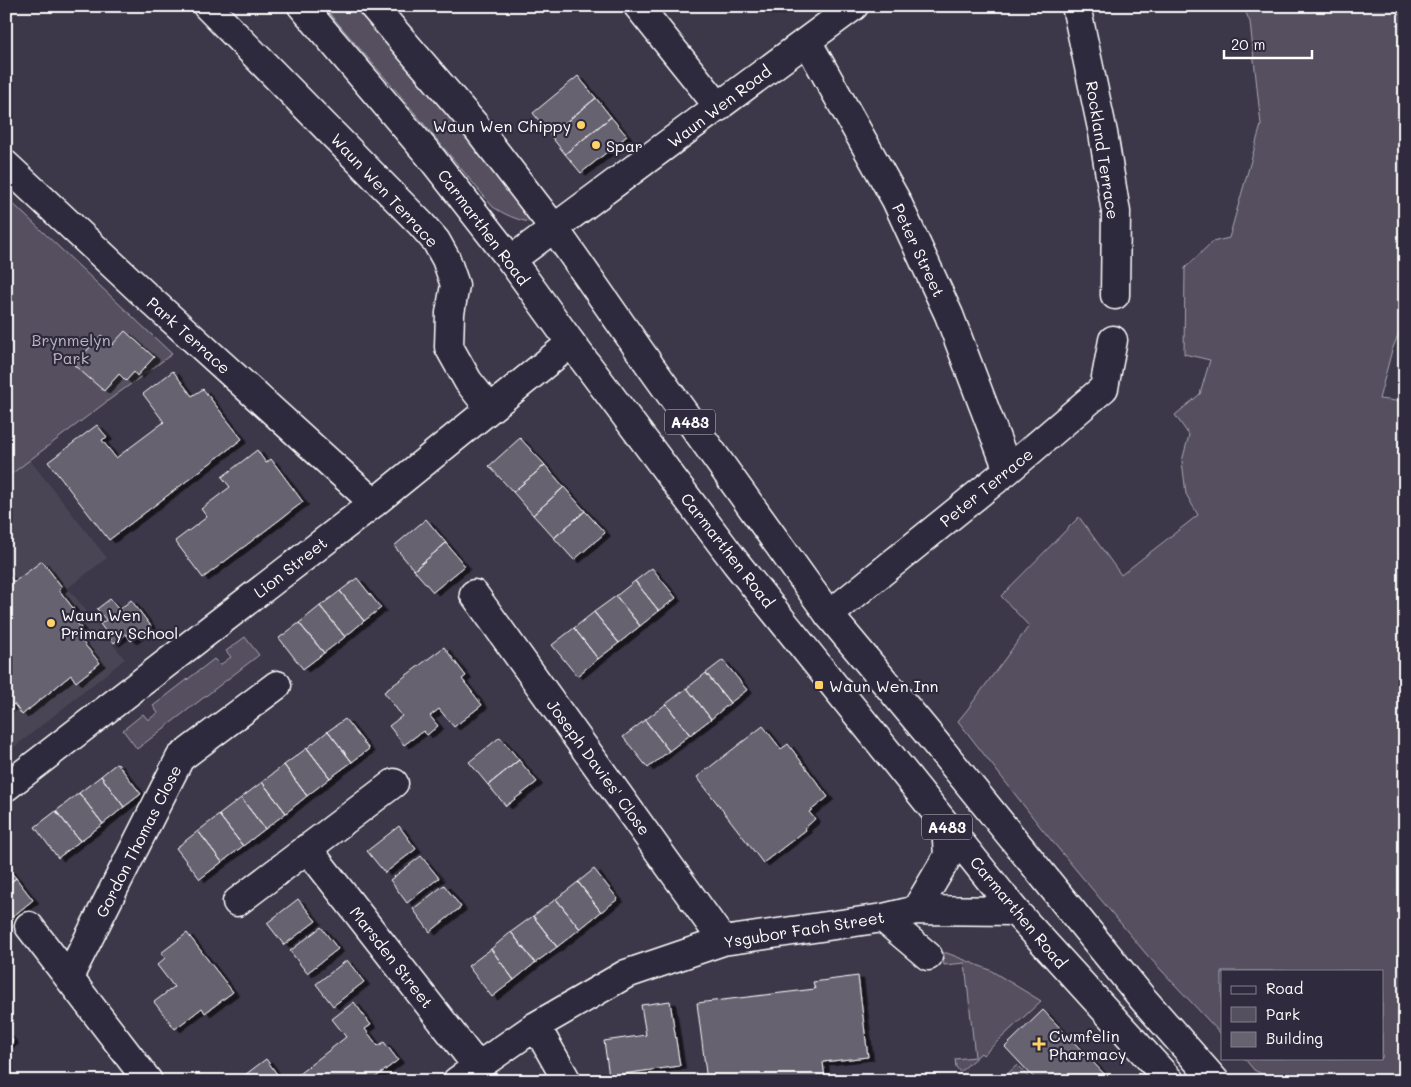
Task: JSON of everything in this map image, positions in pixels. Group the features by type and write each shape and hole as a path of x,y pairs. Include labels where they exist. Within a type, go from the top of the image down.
{"street":[{"name":"Waun Wen Terrace","path":"207,6 436,241 446,259 455,285 450,313 449,347 468,381 490,409"},
{"name":"Carmarthen Road","path":"302,6 429,155 511,260 571,344 736,563 1015,911 1170,1081"},
{"name":"A483","path":"373,6 474,124 554,228 829,615 925,730 1143,999 1216,1081"},
{"path":"638,6 718,107"},
{"name":"Waun Wen Road","path":"511,260 854,6"},
{"name":"Rockland Terrace","path":"1076,6 1103,133 1116,212 1115,295"},
{"name":"Peter Street","path":"807,41 896,200 949,315 1008,470"},
{"name":"Park Terrace","path":"6,165 143,293 374,503"},
{"name":"Peter Terrace","path":"829,615 1008,470 1104,388 1113,340"},
{"name":"Lion Street","path":"6,787 374,503 571,344"},
{"name":"Joseph Davies' Close","path":"474,594 723,941"},
{"name":"Gordon Thomas Close","path":"69,978 180,758 277,686"},
{"path":"237,902 394,783"},
{"path":"916,910 948,856 946,824"},
{"name":"Marsden Street","path":"307,848 467,1073"},
{"name":"Ysgubor Fach Street","path":"467,1073 536,1026 626,974 723,941 883,918 916,910 1015,911"},
{"path":"883,918 928,956"},
{"path":"29,926 148,1081"},
{"path":"536,1026 568,1081"}],"shaded area":[{"name":"Waun Wen Primary School","path":"30,460 107,558 68,588 125,659 6,754 6,478"}],"green space":[{"path":"323,6 353,6 506,184 530,222 510,216 493,207"},
{"path":"1243,6 1405,6 1405,318 1392,350 1379,399 1405,402 1405,1079 1386,1081 1276,1081 1254,1070 1246,1060 1384,1060 1384,970 1221,970 1221,1034 1147,955 1042,829 958,721 1029,626 1001,596 1079,517 1121,575 1198,515 1186,494 1182,461 1189,435 1175,415 1200,394 1210,360 1184,354 1185,268 1212,242 1229,238 1261,125 1250,22"},
{"name":"Brynmelyn Park","path":"6,197 172,354 6,478"},
{"path":"245,637 259,655 137,749 123,730 143,714 148,720 158,713 153,706 214,659 220,665 231,657 226,651"},
{"path":"942,953 947,953 990,970 1041,1001 983,1055 981,1053 960,1072 956,1067 955,1059 975,1057 965,963 944,965"},
{"path":"1017,1065 1032,1081 1004,1081 1002,1079"}],"building":[{"path":"578,76 596,98 550,135 533,113"},
{"path":"596,98 611,117 565,154 550,135"},
{"path":"611,117 627,136 581,173 565,154"},
{"path":"125,331 154,357 137,376 134,372 126,381 119,374 104,391 74,365 101,335 112,345"},
{"path":"173,371 192,396 203,389 242,439 109,540 48,462 97,425 107,437 102,440 116,458 164,422 143,394"},
{"path":"520,438 545,465 513,492 489,466"},
{"path":"257,450 266,463 271,459 303,502 203,578 175,541 207,517 201,509 230,487 222,477"},
{"path":"545,465 564,487 533,515 513,492"},
{"path":"564,487 585,511 554,538 533,515"},
{"path":"585,511 605,533 574,560 554,538"},
{"path":"426,519 446,543 414,570 394,546"},
{"path":"446,543 465,566 433,592 414,570"},
{"path":"42,561 62,587 59,590 73,608 74,619 81,628 75,633 100,663 76,682 71,675 22,715 14,704 6,710 6,572 14,582"},
{"path":"652,568 676,598 659,611 635,581"},
{"path":"357,578 381,608 364,621 340,591"},
{"path":"635,581 659,611 640,626 616,596"},
{"path":"340,591 364,621 345,637 320,606"},
{"path":"616,596 640,626 619,643 594,612"},
{"path":"110,599 119,610 131,600 151,626 131,641 126,634 114,643 100,624 106,620 97,609"},
{"path":"320,606 345,637 324,653 299,623"},
{"path":"594,612 619,643 598,659 574,628"},
{"path":"299,623 324,653 303,669 279,638"},
{"path":"574,628 598,659 577,676 552,645"},
{"path":"444,647 466,676 462,679 482,705 454,727 439,709 430,716 438,726 427,735 423,731 404,745 389,726 402,716 384,692"},
{"path":"723,660 747,690 730,703 706,673"},
{"path":"706,673 730,703 711,719 687,688"},
{"path":"687,688 711,719 690,735 666,704"},
{"path":"666,704 690,735 669,751 645,720"},
{"path":"345,719 369,749 352,762 328,731"},
{"path":"645,720 669,751 648,768 623,737"},
{"path":"763,726 781,749 788,744 828,797 809,812 815,819 805,828 806,830 763,863 697,777"},
{"path":"328,731 352,762 330,778 307,748"},
{"path":"500,737 519,760 488,785 469,762"},
{"path":"307,748 330,778 307,796 284,765"},
{"path":"519,760 537,782 506,806 488,785"},
{"path":"117,763 141,794 124,807 101,776"},
{"path":"284,765 307,796 286,813 262,782"},
{"path":"101,776 124,807 103,824 79,793"},
{"path":"262,782 286,813 265,829 241,798"},
{"path":"79,793 103,824 80,841 56,811"},
{"path":"241,798 265,829 243,846 219,815"},
{"path":"56,811 80,841 58,858 35,827"},
{"path":"219,815 243,846 222,862 198,831"},
{"path":"399,826 416,849 385,873 367,851"},
{"path":"198,831 222,862 200,879 176,848"},
{"path":"421,856 439,878 407,903 390,880"},
{"path":"6,867 16,878 6,886"},
{"path":"594,869 618,899 601,912 578,882"},
{"path":"16,878 33,900 6,922 6,886"},
{"path":"578,882 601,912 580,929 556,899"},
{"path":"444,885 461,907 430,932 413,909"},
{"path":"298,899 316,921 284,945 267,923"},
{"path":"556,899 580,929 557,947 533,916"},
{"path":"533,916 557,947 535,963 511,932"},
{"path":"321,927 338,949 307,973 290,951"},
{"path":"511,932 535,963 514,980 491,949"},
{"path":"187,933 233,992 205,1013 202,1008 175,1029 154,1002 174,987 157,965 165,958 161,953"},
{"path":"491,949 514,980 492,997 468,966"},
{"path":"347,960 364,982 333,1006 316,984"},
{"path":"858,976 868,1057 823,1062 825,1079 810,1081 707,1081 697,1003 815,989 813,982"},
{"path":"670,1001 680,1066 609,1076 604,1041 646,1035 641,1005"},
{"path":"354,1002 371,1025 365,1029 378,1046 384,1042 398,1060 371,1081 290,1081 346,1037 332,1019"},
{"path":"1043,1010 1111,1081 1037,1081 1005,1047"},
{"path":"6,1032 13,1041 6,1046"},
{"path":"266,1059 282,1081 237,1081"}],"place":[{"name":"Waun Wen Chippy","path":"581,125"},
{"name":"Spar","path":"596,145"},
{"name":"Waun Wen Primary School","path":"51,623"},
{"name":"Waun Wen Inn","path":"819,685"},
{"name":"Cwmfelin Pharmacy","path":"1039,1044"}]}
